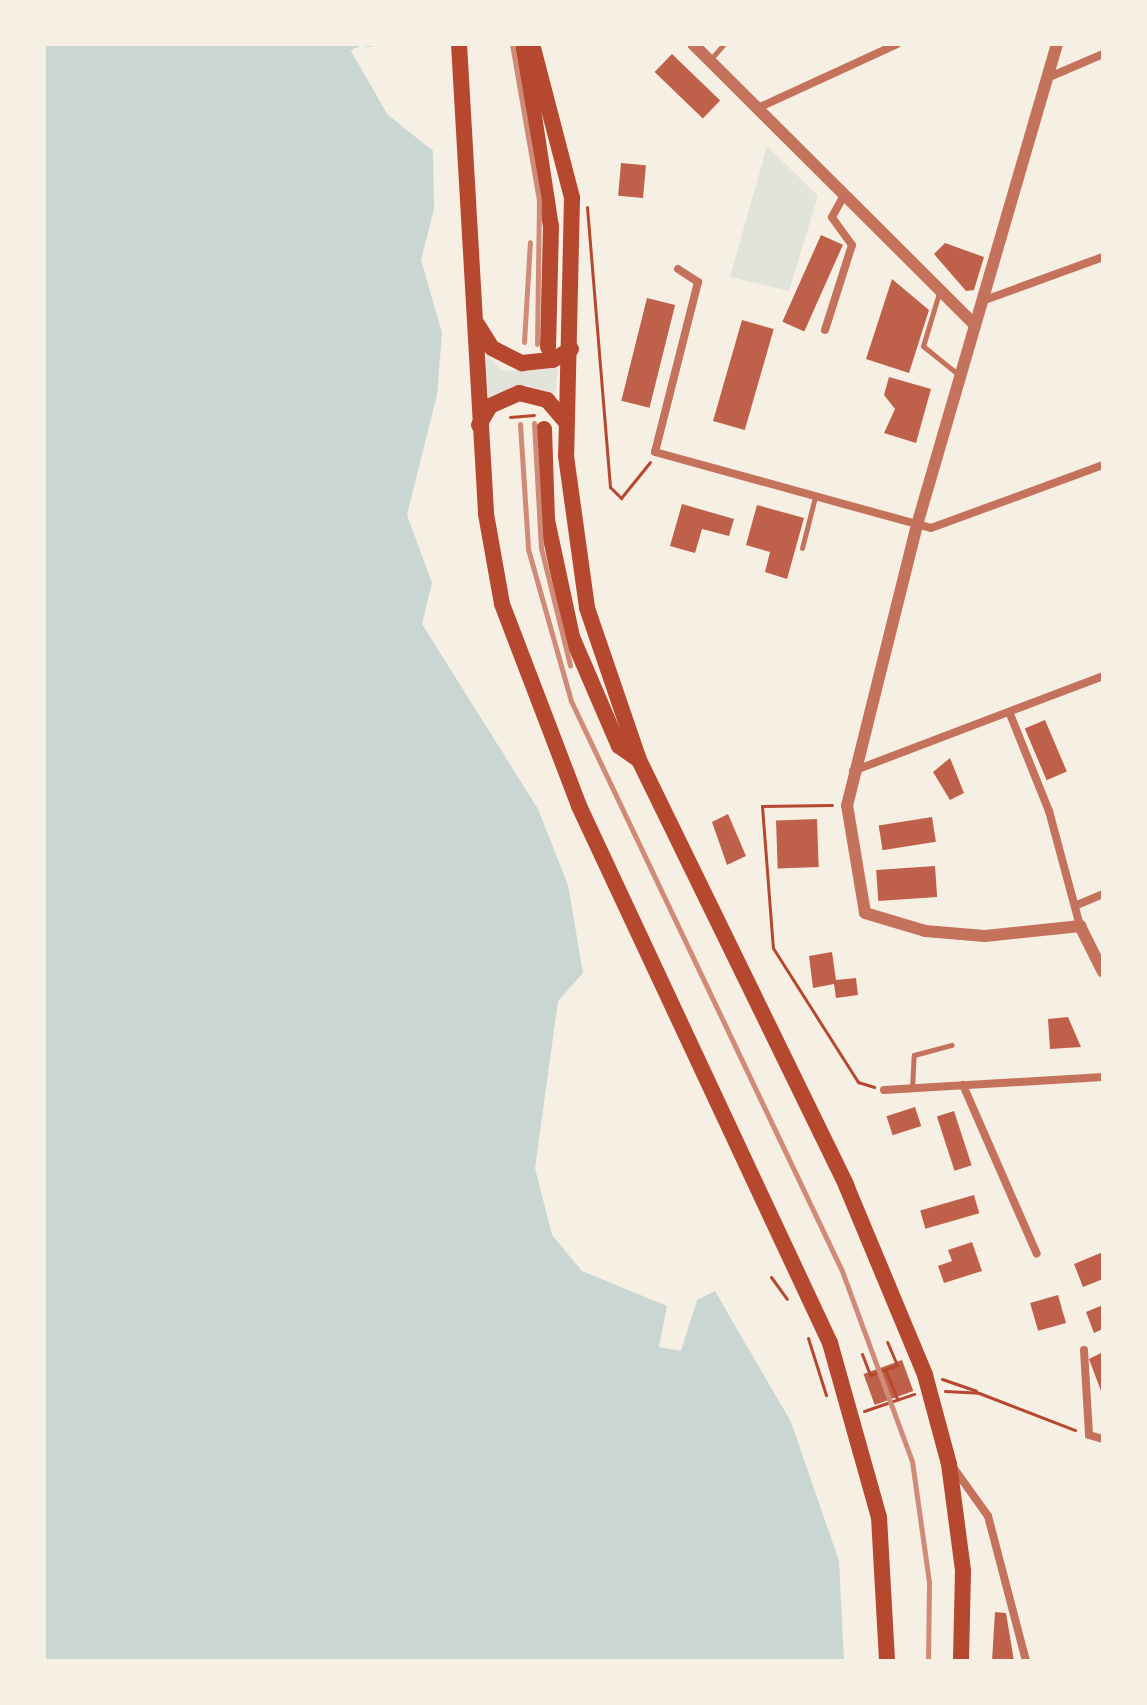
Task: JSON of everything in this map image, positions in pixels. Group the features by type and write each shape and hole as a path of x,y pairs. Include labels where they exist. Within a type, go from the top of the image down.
{"main road":[{"path":"459,44 476,319 479,425 492,560 523,673 834,1357 879,1517 887,1661"},
{"path":"523,44 551,226 548,347"},
{"path":"532,44 572,198 567,490 587,608 639,760 846,1185 926,1383 949,1464 963,1571 961,1661"},
{"path":"476,319 492,348 511,360 543,363 571,349"},
{"path":"479,425 490,406 519,393 547,400 566,422"},
{"path":"542,422 547,520 572,637 619,746 639,760"}],"street":[{"path":"693,44 975,325"},
{"path":"758,108 897,44"},
{"path":"1057,44 917,525 851,772 847,805 865,913 925,931 985,936 1080,926"},
{"path":"1047,78 1103,54"},
{"path":"825,330 852,245 832,217 845,194"},
{"path":"982,301 1103,257"},
{"path":"678,269 698,282 655,452 917,525 946,527 1103,465"},
{"path":"851,772 1010,714 1103,676"},
{"path":"1010,714 1077,905 1080,926 1103,972"},
{"path":"1077,905 1103,894"},
{"path":"884,1090 1103,1077"},
{"path":"963,1085 1037,1254"},
{"path":"1084,1350 1089,1435 1103,1439"},
{"path":"949,1464 973,1486 988,1516 1026,1661"}],"lane":[{"path":"710,61 724,44"},
{"path":"940,288 923,346 960,376"},
{"path":"802,548 815,497"},
{"path":"912,1088 914,1055 952,1045"}],"path":[{"path":"572,198 591,211 610,487 621,498 655,452"},
{"path":"479,425 542,422"},
{"path":"847,805 762,806 773,948 858,1082 884,1090"},
{"path":"771,1277 787,1299"},
{"path":"862,1354 869,1373 885,1369 896,1362 887,1342"},
{"path":"814,1363 830,1407"},
{"path":"885,1369 896,1398"},
{"path":"860,1413 926,1383 979,1393 1089,1435"},
{"path":"940,1391 979,1393"}],"shaded area":[{"path":"44,44 347,44 387,114 433,151 434,209 421,260 442,333 437,395 407,515 432,583 422,624 538,809 568,885 583,973 558,1001 535,1168 552,1235 582,1271 667,1306 659,1347 681,1351 697,1300 715,1291 791,1422 839,1561 844,1661 44,1661"},
{"path":"767,146 818,196 789,291 730,277"},
{"path":"486,353 502,371 558,368 555,398 528,385 488,400"}],"building":[{"path":"672,54 720,101 703,119 655,72"},
{"path":"621,163 646,165 643,198 618,196"},
{"path":"821,235 843,245 804,332 782,322"},
{"path":"945,243 984,257 974,290 966,291 934,254"},
{"path":"892,279 929,310 909,373 866,359"},
{"path":"647,298 675,305 649,408 621,401"},
{"path":"742,320 774,329 745,430 713,421"},
{"path":"889,377 931,389 916,443 884,433 895,409 884,395"},
{"path":"682,504 734,519 729,536 702,529 695,553 670,546"},
{"path":"757,505 804,518 787,579 765,572 770,552 746,545"},
{"path":"1045,720 1067,772 1047,780 1025,729"},
{"path":"950,758 964,793 950,800 933,772"},
{"path":"728,814 746,856 727,865 712,822"},
{"path":"932,817 936,842 883,850 879,825"},
{"path":"817,819 819,867 778,868 776,820"},
{"path":"935,866 937,897 878,901 876,870"},
{"path":"832,952 836,980 856,978 858,995 836,998 834,984 813,988 809,956"},
{"path":"1068,1017 1081,1047 1050,1049 1048,1019"},
{"path":"915,1107 921,1126 893,1135 886,1116"},
{"path":"954,1111 972,1165 954,1171 937,1117"},
{"path":"974,1195 979,1213 925,1229 920,1210"},
{"path":"972,1242 982,1271 944,1283 938,1266 952,1261 948,1250"},
{"path":"1103,1252 1103,1279 1083,1287 1074,1264"},
{"path":"1058,1295 1066,1323 1038,1331 1030,1303"},
{"path":"1103,1305 1103,1329 1094,1333 1086,1312"},
{"path":"1103,1352 1103,1390 1101,1391 1089,1359"},
{"path":"902,1360 913,1391 875,1405 863,1374"},
{"path":"995,1612 1006,1613 1014,1661 992,1661"}],"waterway":[{"path":"348,48 357,44"}],"railway":[{"path":"512,44 539,201 537,344"},
{"path":"524,342 530,242"},
{"path":"534,423 541,548 570,665"},
{"path":"520,424 528,549 571,701 842,1271 912,1461 929,1582 928,1661"}]}
